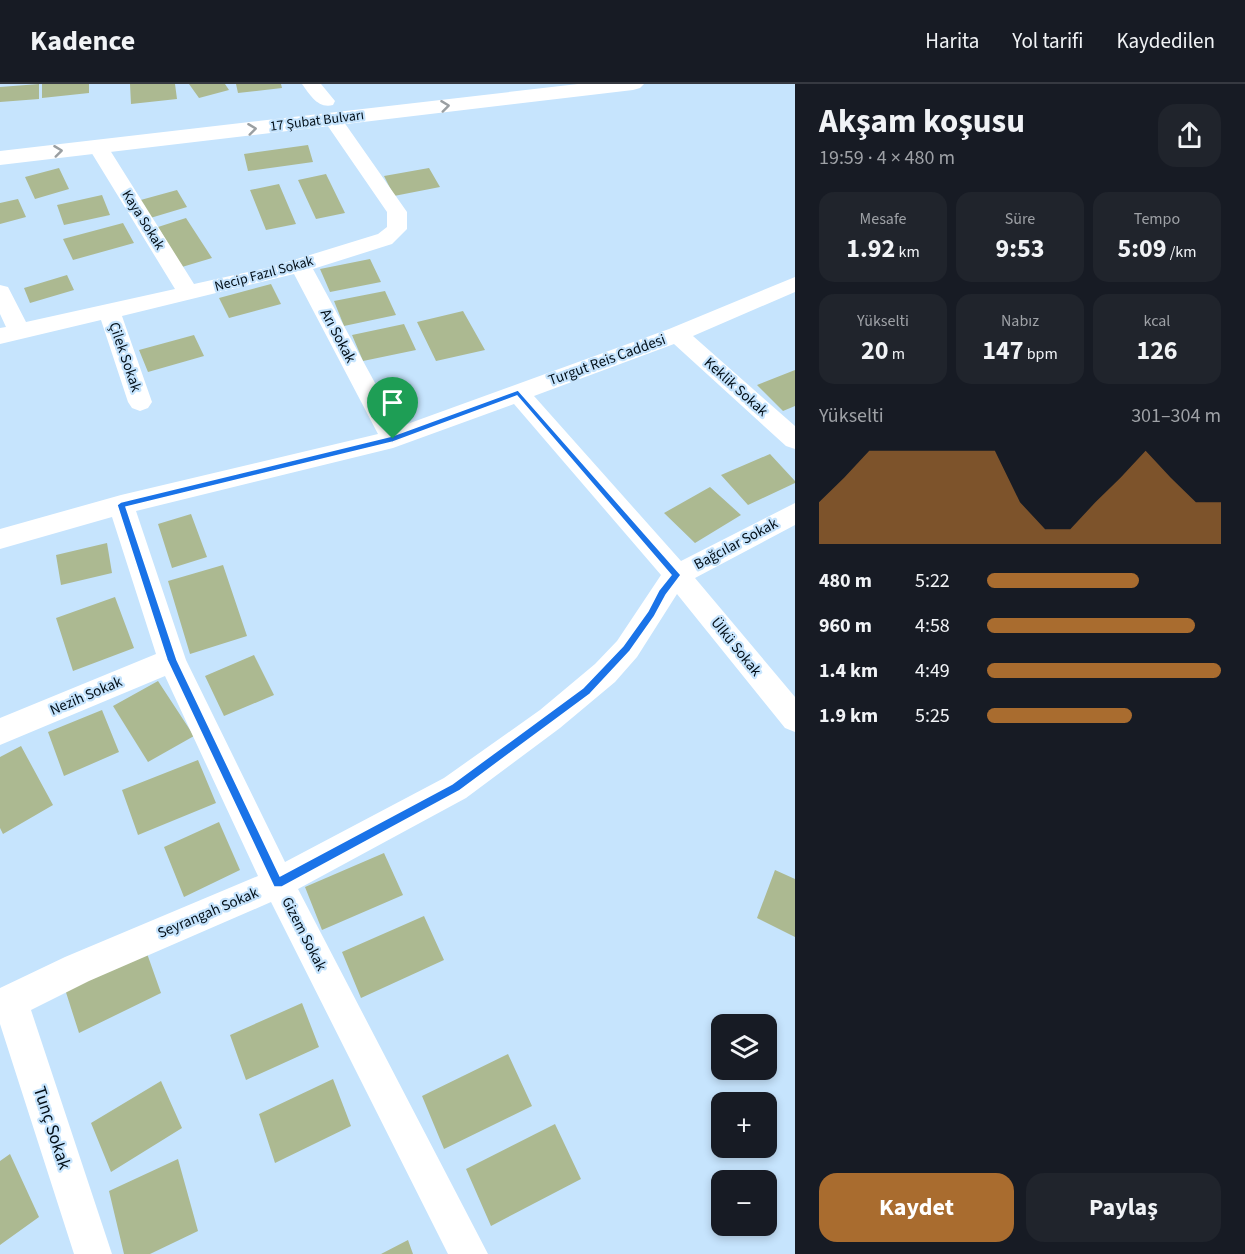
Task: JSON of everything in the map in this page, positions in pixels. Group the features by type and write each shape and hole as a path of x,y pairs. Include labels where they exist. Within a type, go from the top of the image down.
{"highway":[{"name":"17 Şubat Bulvarı","path":"0,158 98,147 329,110 470,84"},
{"name":"17 Şubat Bulvarı","path":"0,138 633,84"}],"street":[{"path":"311,84 329,110"},
{"name":"Necip Fazıl Sokak","path":"10,334 300,265 385,239 397,229 397,212 329,110"},
{"name":"Kaya Sokak","path":"98,147 189,293"},
{"name":"Arı Sokak","path":"300,265 393,439"},
{"name":"Turgut Reis Caddesi","path":"0,539 121,505 393,439 677,334 795,284"},
{"path":"0,292 10,334"},
{"name":"Çilek Sokak","path":"109,311 140,402"},
{"name":"Keklik Sokak","path":"677,334 795,440"},
{"name":"Ülkü Sokak","path":"518,393 677,575 795,720"},
{"name":"Gizem Sokak","path":"121,505 172,660 278,883 470,1254"},
{"name":"Bağcılar Sokak","path":"677,575 795,513"},
{"name":"Seyrangah Sokak","path":"6,1004 77,969 278,883 456,788 578,698 605,673 627,649 651,614 662,593 677,575"},
{"name":"Nezih Sokak","path":"0,732 172,660"},
{"name":"Tunç Sokak","path":"6,1004 93,1254"}],"building":[{"path":"39,84 39,99 0,102 0,87"},
{"path":"42,84 89,84 89,93 42,98"},
{"path":"130,84 175,84 177,99 131,104"},
{"path":"189,84 225,84 229,90 199,98"},
{"path":"236,84 281,84 282,88 238,93"},
{"path":"308,145 313,162 248,171 244,154"},
{"path":"59,168 69,189 35,199 25,177"},
{"path":"429,168 440,187 394,196 384,176"},
{"path":"326,174 345,213 316,219 298,180"},
{"path":"279,184 296,224 266,230 250,190"},
{"path":"177,190 187,207 147,219 137,201"},
{"path":"102,195 110,215 64,225 57,205"},
{"path":"18,199 26,217 0,224 0,203"},
{"path":"186,218 212,258 182,267 158,227"},
{"path":"123,223 134,243 73,260 63,239"},
{"path":"370,259 381,282 330,292 320,269"},
{"path":"67,275 74,290 30,303 24,288"},
{"path":"271,284 281,304 229,318 219,298"},
{"path":"385,291 396,315 344,326 334,301"},
{"path":"463,311 485,350 436,361 417,322"},
{"path":"404,324 416,350 363,361 352,335"},
{"path":"194,335 204,356 148,372 139,350"},
{"path":"795,370 795,406 783,411 757,385"},
{"path":"770,454 795,483 748,505 721,475"},
{"path":"710,487 741,515 695,543 664,513"},
{"path":"191,514 207,557 172,568 158,524"},
{"path":"107,543 112,573 61,585 56,555"},
{"path":"223,565 247,636 190,654 168,581"},
{"path":"115,597 134,648 73,671 56,618"},
{"path":"254,655 274,695 224,716 205,676"},
{"path":"158,681 194,736 148,762 113,706"},
{"path":"102,710 119,752 64,776 48,732"},
{"path":"21,746 53,805 3,834 0,828 0,757"},
{"path":"198,760 216,803 138,835 122,790"},
{"path":"219,822 240,870 184,897 164,847"},
{"path":"384,853 403,895 322,930 305,887"},
{"path":"775,870 795,879 795,937 757,918"},
{"path":"424,916 444,960 361,998 342,952"},
{"path":"144,945 161,993 79,1033 63,983"},
{"path":"302,1003 319,1047 246,1080 230,1035"},
{"path":"508,1054 532,1106 444,1149 422,1096"},
{"path":"333,1079 351,1126 275,1163 259,1114"},
{"path":"161,1081 182,1128 111,1172 91,1123"},
{"path":"555,1124 581,1179 491,1226 466,1169"},
{"path":"10,1154 39,1217 0,1245 0,1161"},
{"path":"178,1159 198,1231 150,1254 124,1254 109,1191"},
{"path":"408,1240 413,1254 381,1254"}],"route":[{"path":"518,393 677,575 662,593 651,614 627,649 587,691 456,788 278,883 172,660 121,505 393,439 518,393"}]}
